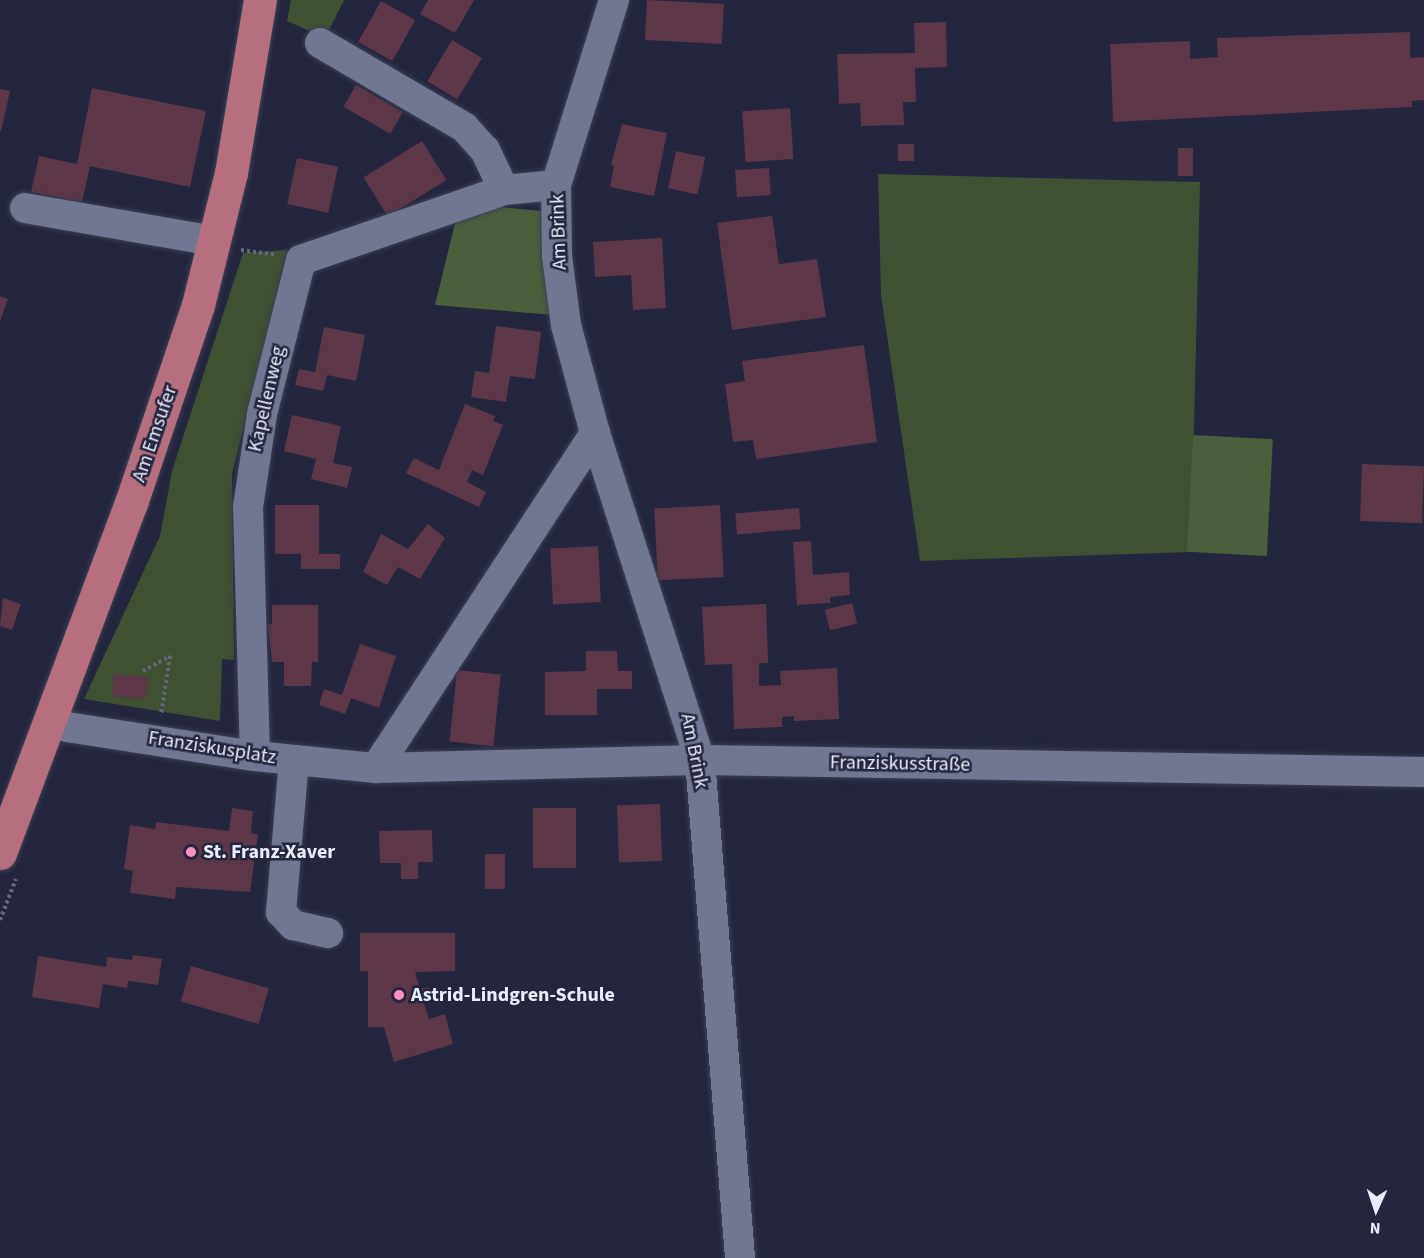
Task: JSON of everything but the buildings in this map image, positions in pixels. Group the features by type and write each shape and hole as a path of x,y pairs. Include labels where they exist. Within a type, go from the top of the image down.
{"main road":[{"name":"Am Emsufer","path":"0,853 150,449 198,305 226,245 260,0"}],"street":[{"name":"Am Brink","path":"614,0 556,185 555,227 566,325 595,433 700,760 740,1258"},
{"path":"320,43 464,127 484,150 504,190"},
{"path":"301,260 504,190 556,185"},
{"path":"25,208 226,245"},
{"name":"Kapellenweg","path":"255,756 248,507 262,414 301,260"},
{"path":"376,768 595,433"},
{"name":"Franziskusplatz","path":"50,721 67,727 157,739 255,756 376,768"},
{"path":"294,760 281,912 293,925 328,933"},
{"name":"Franziskusstraße","path":"376,768 700,760 1424,772"}],"path":[{"path":"226,245 301,260"},
{"path":"143,671 170,656 157,739"}],"green space":[{"path":"291,0 344,0 325,38 287,21"},
{"path":"878,174 1200,182 1191,552 920,561 881,295"},
{"path":"460,203 541,211 554,315 435,305"},
{"path":"287,250 232,474 234,660 222,659 220,721 84,699 160,536 172,471 243,253"},
{"path":"1193,435 1273,439 1267,556 1187,552"}],"place":[{"name":"St. Franz-Xaver","path":"191,852"},
{"name":"Astrid-Lindgren-Schule","path":"399,995"}]}
